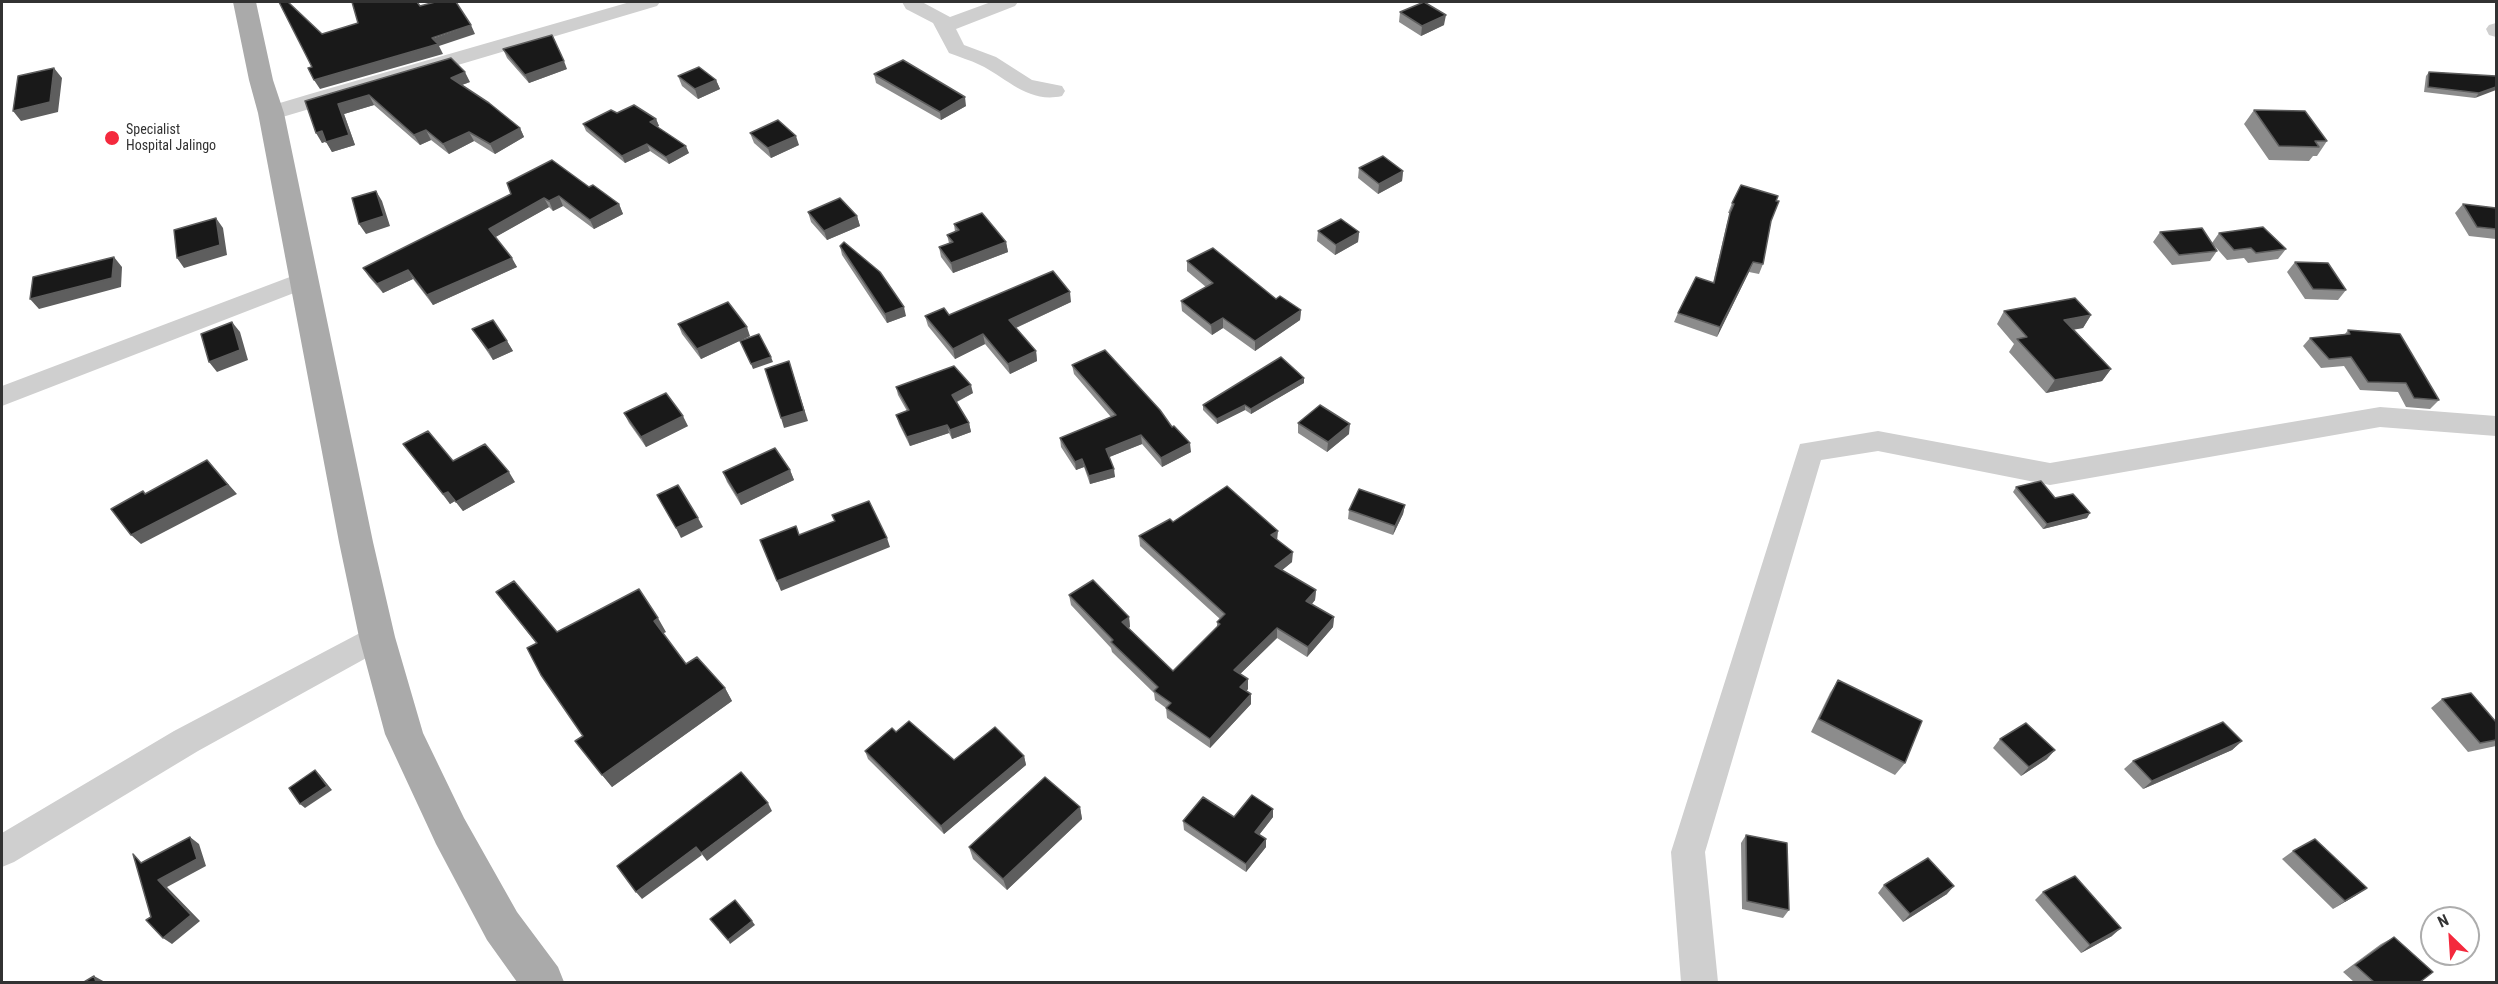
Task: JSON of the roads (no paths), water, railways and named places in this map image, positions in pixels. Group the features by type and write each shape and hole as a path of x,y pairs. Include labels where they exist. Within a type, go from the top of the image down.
{"main road":[{"path":"244,2 261,80 271,113 377,637 404,734 450,831 502,927 543,982"}],"street":[{"path":"271,113 381,78 485,51 650,2"},
{"path":"912,2 941,19 956,49 989,61 1026,85 1054,91"},
{"path":"945,26 1008,2"},
{"path":"2,396 303,280"},
{"path":"1699,982 1688,852 1810,451 1878,441 2050,474 2380,417 2496,426"},
{"path":"2,851 186,741 377,637"}],"place":[{"name":"Specialist Hospital Jalingo","path":"112,138"}]}
